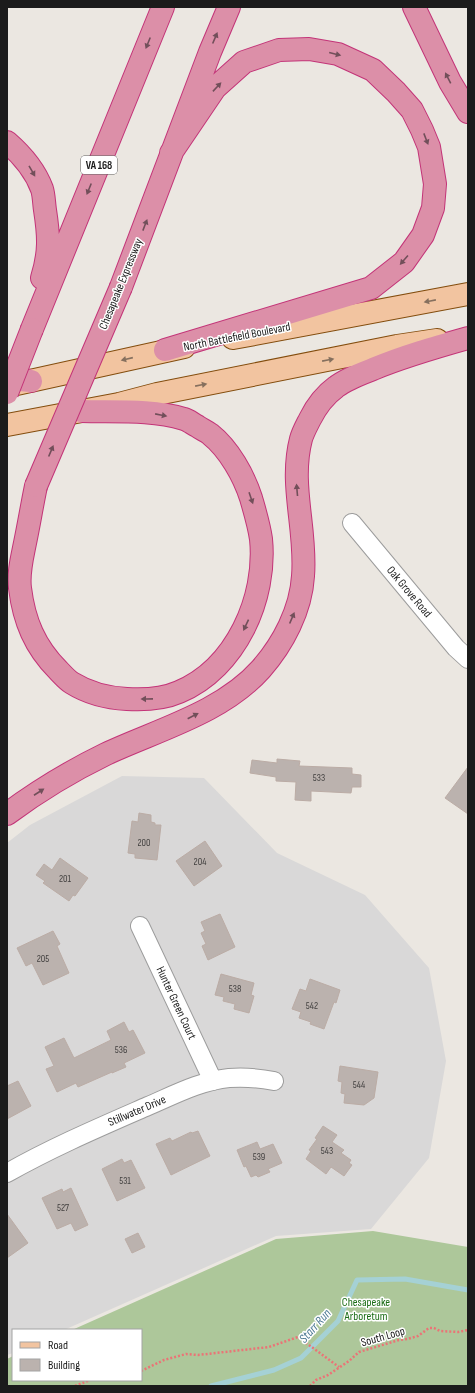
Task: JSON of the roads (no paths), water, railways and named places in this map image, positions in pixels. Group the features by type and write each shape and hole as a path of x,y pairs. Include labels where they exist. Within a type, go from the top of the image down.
{"highway":[{"name":"VA 168","path":"7,393 163,7"},
{"name":"Chesapeake Expressway","path":"7,558 121,287 228,7"},
{"path":"414,7 450,82 468,112"},
{"path":"165,350 371,288 404,262 423,235 433,208 435,184 429,147 422,130 412,110 396,92 373,70 338,54 310,49 279,50 244,62 215,88 172,153"},
{"path":"7,142 20,154 31,168 42,190 48,234 48,251 45,269 33,305 33,326"},
{"path":"7,814 63,777 105,755 189,718 228,698 262,669 288,630 302,587 304,548 296,486 297,460 303,434 315,410 325,396 336,386 362,373 398,359 468,338"},
{"path":"7,379 31,381"},
{"path":"36,486 20,566 20,586 23,610 38,647 50,662 71,683 93,693 113,698 133,700 154,699 178,693 197,683 216,667 230,652 253,608 260,569 261,541 258,520 250,495 241,475 225,449 210,434 185,419 146,412 81,411"}],"main road":[{"name":"North Battlefield Boulevard","path":"7,386 165,350 468,294"},
{"path":"7,425 119,404 157,394 389,348 468,335"}],"street":[{"name":"Oak Grove Road","path":"352,523 456,648 468,659"},
{"name":"Hunter Green Court","path":"140,926 213,1081"},
{"name":"Stillwater Drive","path":"7,1173 35,1157 84,1133 187,1089 228,1078 254,1078 274,1081"}],"waterway":[{"name":"Starr Run","path":"211,1386 274,1370 301,1358 338,1321 357,1280 405,1279 468,1290"}],"park label":[{"name":"Chesapeake Arboretum","path":"366,1309"}]}
